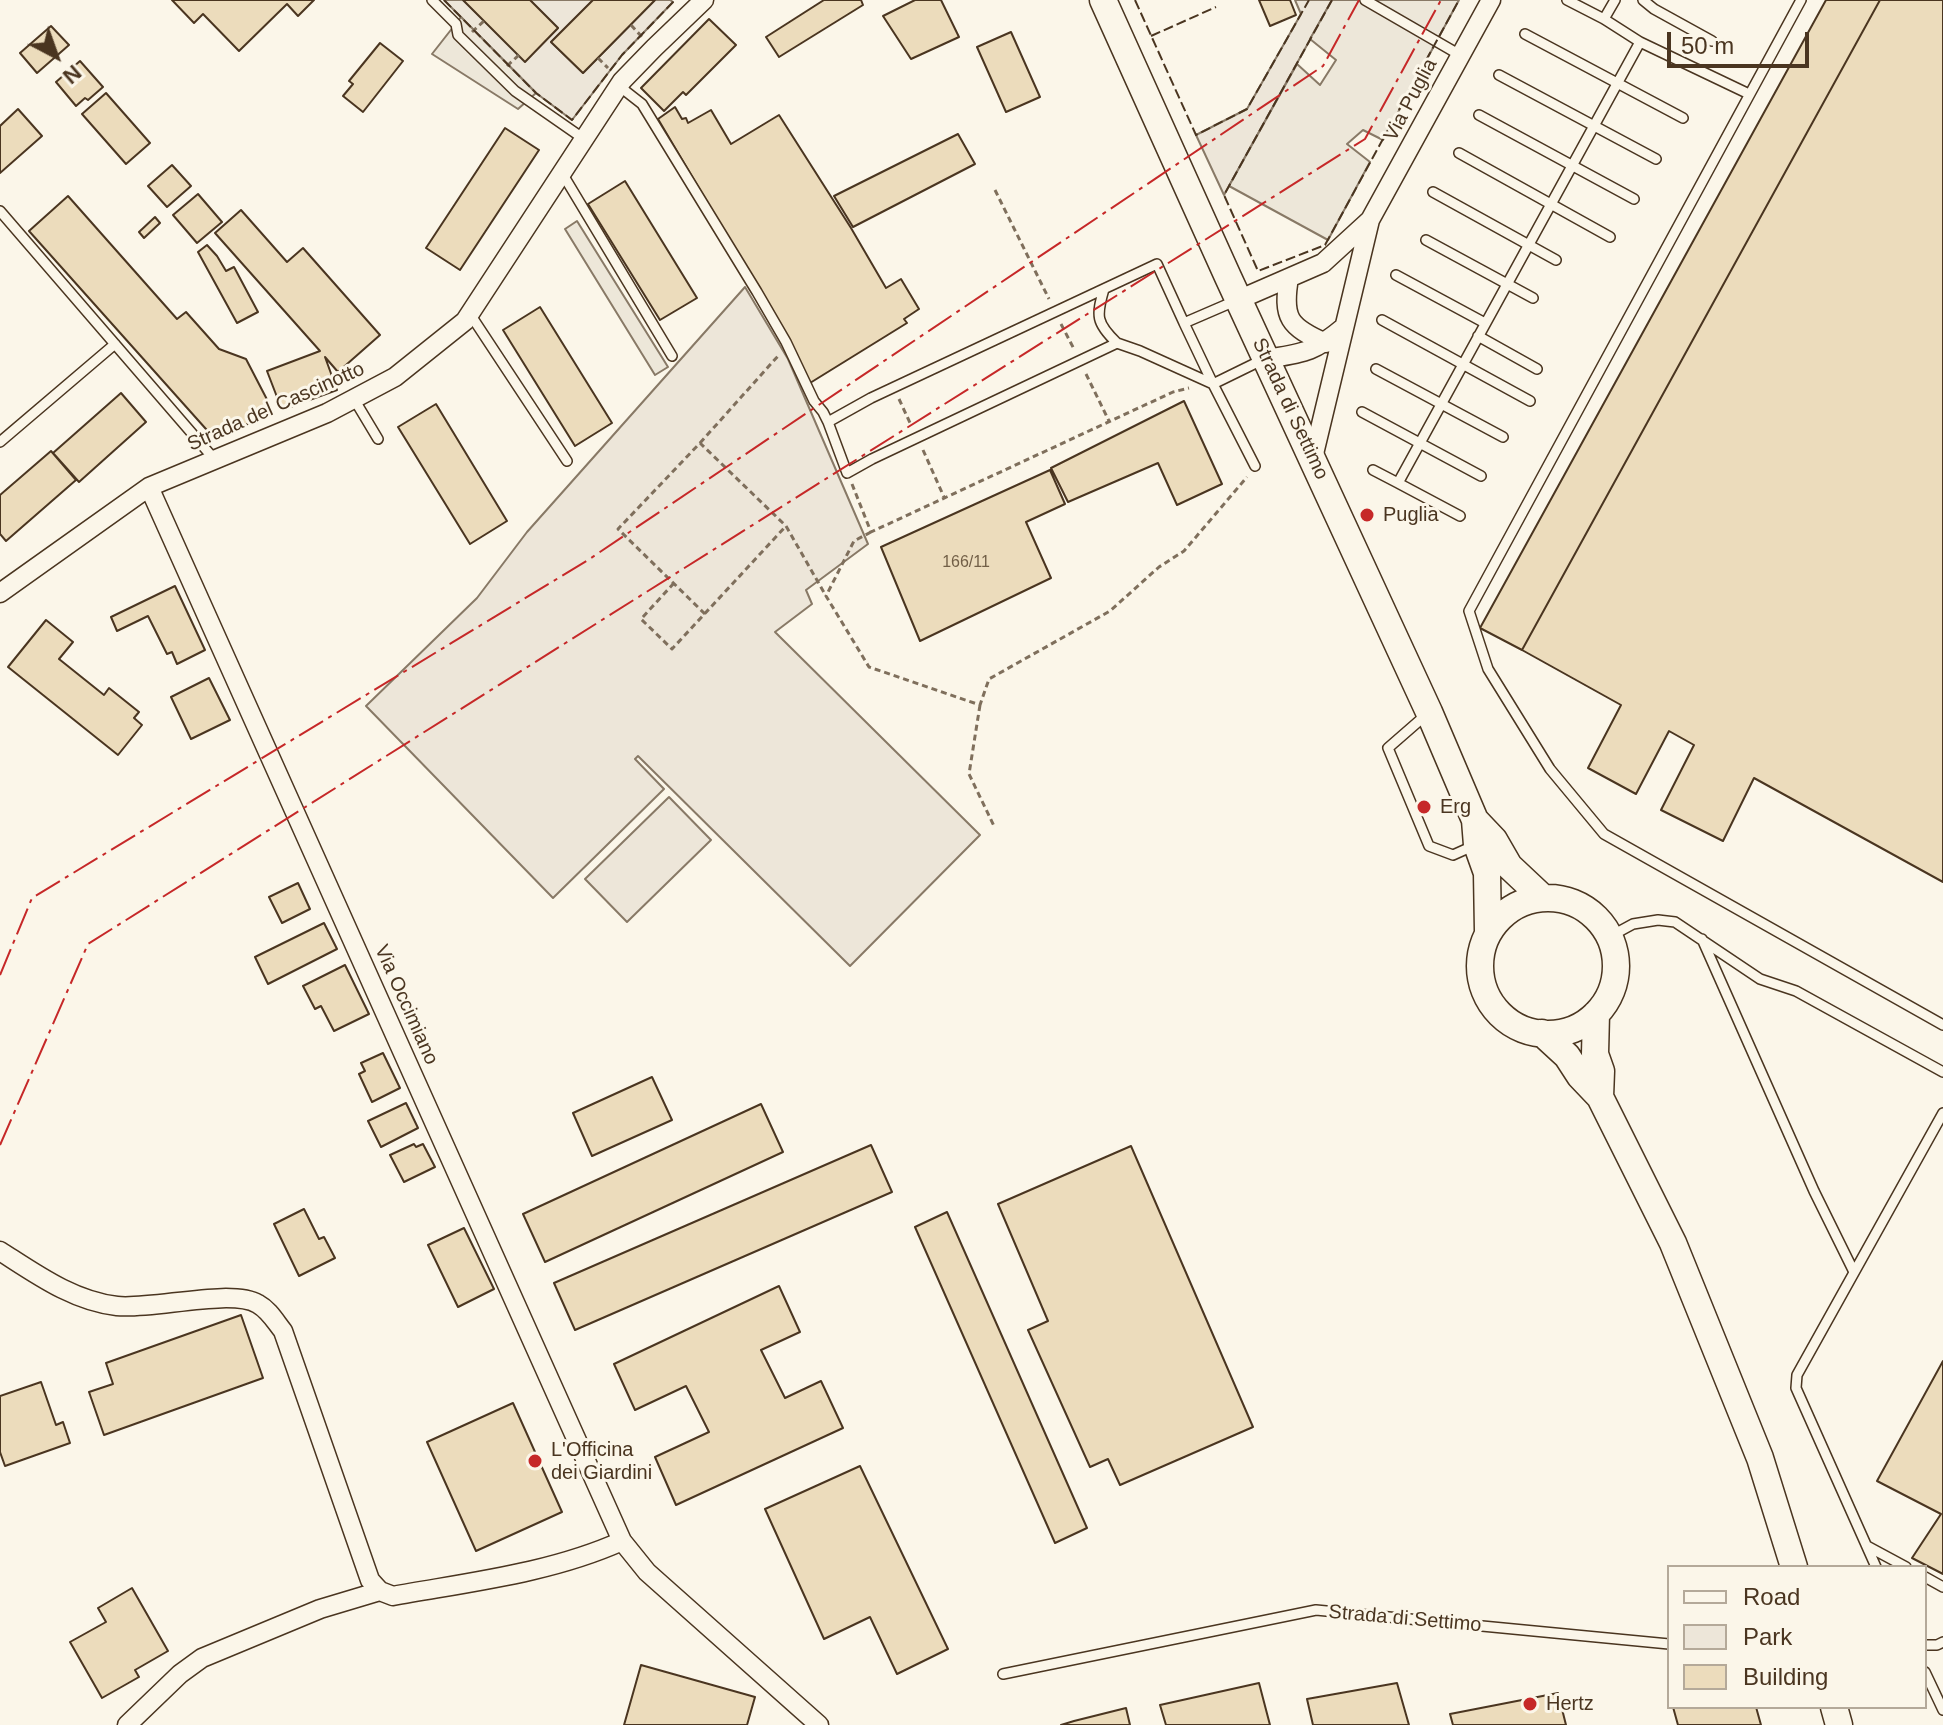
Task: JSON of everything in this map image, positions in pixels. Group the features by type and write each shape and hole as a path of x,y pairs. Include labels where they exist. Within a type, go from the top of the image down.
{"main road":[{"name":"Strada di Settimo","path":"1103,0 1429,712 1476,832 1487,873 1488,931"},
{"name":"Strada di Settimo","path":"1476,832 1494,840 1509,866 1542,897"},
{"path":"1542,897 1581,906 1597,919 1609,937 1615,958 1614,980 1596,1014 1585,1024 1557,1033 1528,1031 1507,1021 1491,1004 1482,982 1480,959 1488,931 1503,914 1542,897"},
{"path":"1596,1014 1595,1054 1601,1071 1600,1097"},
{"path":"1542,1033 1567,1056 1580,1076 1600,1097 1673,1243 1760,1458 1793,1565"}],"street":[{"name":"Strada del Cascinotto","path":"1,589 149,487 354,399 395,377 465,321 619,86 704,0"},
{"name":"Via Puglia","path":"1313,458 1370,220 1491,0"},
{"name":"Via Puglia","path":"1238,300 1323,263 1370,220"},
{"path":"1289,278 1285,300 1292,321 1306,334 1326,343"},
{"path":"1266,359 1308,352 1326,343 1344,327"},
{"name":"Via Occimiano","path":"149,487 622,1541 647,1572 819,1725"},
{"path":"0,1251 51,1283 88,1300 138,1307 237,1298 256,1303 270,1314 283,1331 370,1580 380,1591 393,1596 551,1566 622,1541"},
{"path":"127,1725 180,1674 202,1658 320,1609 380,1591"}],"lane":[{"path":"432,0 456,24 458,35 515,91 584,139"},
{"path":"1365,0 1460,55"},
{"path":"1567,0 1640,42 1749,94"},
{"path":"1604,19 1615,0"},
{"path":"1643,0 1712,41"},
{"path":"1801,0 1469,611 1488,669 1550,769 1604,834 1943,1025"},
{"path":"1525,34 1683,118"},
{"path":"1398,483 1640,42"},
{"path":"1499,75 1656,159"},
{"path":"619,86 642,104 749,280 814,401 823,412 847,473 1117,343"},
{"path":"1479,115 1634,199"},
{"path":"1459,153 1610,237"},
{"path":"562,173 672,356"},
{"path":"1433,192 1556,260"},
{"path":"0,211 215,460"},
{"path":"1426,240 1533,298"},
{"path":"828,422 871,398 1157,264 1255,466"},
{"path":"1396,275 1485,323"},
{"path":"1104,289 1098,310 1102,326 1117,343 1213,384 1266,359"},
{"path":"1184,323 1238,300"},
{"path":"470,314 567,461"},
{"path":"1382,320 1530,401"},
{"path":"1478,336 1537,369"},
{"path":"0,442 115,344"},
{"path":"1376,369 1503,437"},
{"path":"354,399 378,439"},
{"path":"1362,412 1481,476"},
{"path":"1373,470 1460,516"},
{"path":"1429,712 1388,748 1429,846 1453,855 1476,832"},
{"path":"1609,937 1633,924 1658,920 1675,922 1760,979 1796,991 1943,1072"},
{"path":"1702,939 1814,1191 1854,1272"},
{"path":"1875,1565 1796,1388 1797,1375 1943,1113"},
{"path":"1866,1545 1902,1565"},
{"name":"Strada di Settimo","path":"1003,1674 1316,1610 1667,1644"},
{"path":"1927,1676 1943,1710"}],"path":[{"path":"705,614 618,529 787,346"},
{"path":"826,596 854,541 1173,392 1213,384"},
{"path":"700,443 786,526 869,667 980,705"},
{"path":"994,826 969,774 980,705 989,679 1110,611 1159,567 1184,551 1255,466"},
{"path":"847,473 871,532"},
{"path":"674,583 641,619 672,649 786,526"}],"green space":[{"path":"444,0 463,0 525,61 558,28 530,0 593,0 551,42 583,73 655,0 673,2 622,55 572,120 536,93"},
{"path":"1295,0 1332,0 1224,195 1196,135 1247,109 1301,14"},
{"path":"745,287 788,359 868,544 806,590 812,604 775,632 980,835 850,966 638,756 635,759 664,789 553,898 366,706 477,598 527,532"},
{"path":"669,797 711,840 627,922 585,879"}],"shaded area":[{"path":"1332,0 1459,0 1383,140 1363,130 1347,144 1370,162 1328,240 1229,186 1297,64 1320,85 1336,60 1310,39"},
{"path":"461,17 536,93 518,109 432,54"},
{"path":"577,221 668,367 655,375 565,229"}],"building":[{"path":"172,0 314,0 298,16 287,4 239,51 203,14 194,23"},
{"path":"463,0 530,0 558,28 525,62"},
{"path":"593,0 655,0 583,73 551,42"},
{"path":"824,0 861,0 863,5 779,57 766,37"},
{"path":"915,0 941,0 959,37 911,59 883,16"},
{"path":"1259,0 1290,0 1296,15 1270,26"},
{"path":"1826,0 1880,0 1522,650 1480,628"},
{"path":"1880,0 1943,0 1943,882 1754,778 1723,841 1661,810 1694,745 1669,731 1636,794 1588,768 1621,705 1522,650"},
{"path":"709,19 736,45 686,95 683,92 664,111 641,88"},
{"path":"51,26 69,45 37,73 20,53"},
{"path":"1011,32 1040,97 1006,112 977,47"},
{"path":"380,43 403,61 363,112 343,96 353,84 349,81"},
{"path":"80,61 103,87 76,106 56,82"},
{"path":"106,93 150,143 126,164 82,114"},
{"path":"675,107 688,123 711,110 731,144 779,115 886,288 901,279 919,309 904,319 907,323 810,383 788,339 658,119"},
{"path":"18,109 42,136 0,173 0,126"},
{"path":"505,128 539,150 460,270 426,248"},
{"path":"958,134 975,164 853,227 834,196"},
{"path":"172,165 191,186 167,207 148,186"},
{"path":"625,181 697,298 660,320 588,204"},
{"path":"198,194 222,222 197,243 173,215"},
{"path":"68,196 177,319 186,312 219,349 246,359 274,413 214,438 29,231"},
{"path":"241,210 287,262 303,248 380,335 338,372 325,357 337,390 282,410 267,371 320,351 215,233"},
{"path":"155,217 160,223 144,238 139,232"},
{"path":"207,245 226,271 234,267 258,312 237,323 198,252"},
{"path":"540,307 612,423 575,446 503,330"},
{"path":"121,393 146,422 79,482 53,453"},
{"path":"1184,401 1222,484 1177,505 1158,463 1068,502 1051,468"},
{"path":"436,404 507,521 470,544 398,427"},
{"path":"51,451 76,480 6,541 0,534 0,495"},
{"path":"1050,470 1065,504 1026,522 1051,578 920,641 881,547"},
{"path":"175,586 205,650 177,664 172,652 167,654 148,616 117,631 111,617"},
{"path":"46,620 73,642 59,659 104,695 109,688 139,712 134,718 142,725 118,755 8,667"},
{"path":"209,678 230,720 191,739 171,697"},
{"path":"298,883 310,909 282,923 269,897"},
{"path":"324,923 337,949 268,984 255,957"},
{"path":"345,965 369,1014 334,1031 321,1006 315,1009 303,986"},
{"path":"383,1053 400,1088 372,1102 359,1074 365,1071 361,1063"},
{"path":"652,1077 672,1120 592,1156 573,1113"},
{"path":"406,1103 418,1128 381,1147 368,1121"},
{"path":"761,1104 783,1152 545,1262 523,1214"},
{"path":"414,1144 416,1147 423,1144 435,1167 404,1182 390,1155"},
{"path":"871,1145 892,1192 575,1330 554,1283"},
{"path":"1131,1146 1253,1427 1120,1485 1108,1459 1090,1467 1028,1330 1048,1321 998,1204"},
{"path":"304,1209 319,1239 324,1237 335,1258 299,1276 274,1224"},
{"path":"947,1212 1087,1528 1055,1543 915,1227"},
{"path":"464,1228 494,1289 458,1307 428,1245"},
{"path":"779,1286 800,1332 761,1350 785,1398 821,1381 843,1428 676,1505 655,1457 709,1432 686,1386 635,1410 614,1364"},
{"path":"241,1315 263,1378 104,1435 89,1392 113,1384 106,1363"},
{"path":"1943,1361 1943,1574 1912,1558 1941,1514 1877,1481"},
{"path":"41,1382 56,1425 63,1422 70,1443 5,1466 0,1452 0,1396"},
{"path":"513,1403 562,1512 476,1551 427,1442"},
{"path":"860,1466 948,1649 897,1674 870,1617 824,1639 765,1509"},
{"path":"132,1588 168,1651 135,1670 139,1677 102,1698 70,1642 106,1622 98,1608"},
{"path":"641,1665 755,1697 747,1725 624,1725"},
{"path":"1259,1683 1270,1725 1166,1725 1160,1705"},
{"path":"1397,1683 1409,1725 1313,1725 1307,1699"},
{"name":"Hertz","path":"1558,1693 1566,1725 1453,1725 1450,1714"},
{"path":"1126,1708 1130,1725 1061,1725 1074,1721"},
{"path":"1674,1709 1757,1709 1761,1725 1678,1725"}],"fence":[{"path":"444,0 536,93 572,120 622,55 675,0"},
{"path":"1135,0 1196,135 1247,109 1309,0"},
{"path":"1332,0 1224,195 1258,271 1325,245 1459,0"},
{"path":"1151,36 1216,7"}],"power":[{"path":"0,975 32,898 588,560 1323,66 1359,0"},
{"path":"0,1145 88,944 1365,139 1441,0"}],"place":[{"name":"Puglia","path":"1367,515"},
{"name":"Erg","path":"1424,807"},
{"name":"L'Officina dei Giardini","path":"535,1461"},
{"name":"Hertz","path":"1530,1704"}]}
